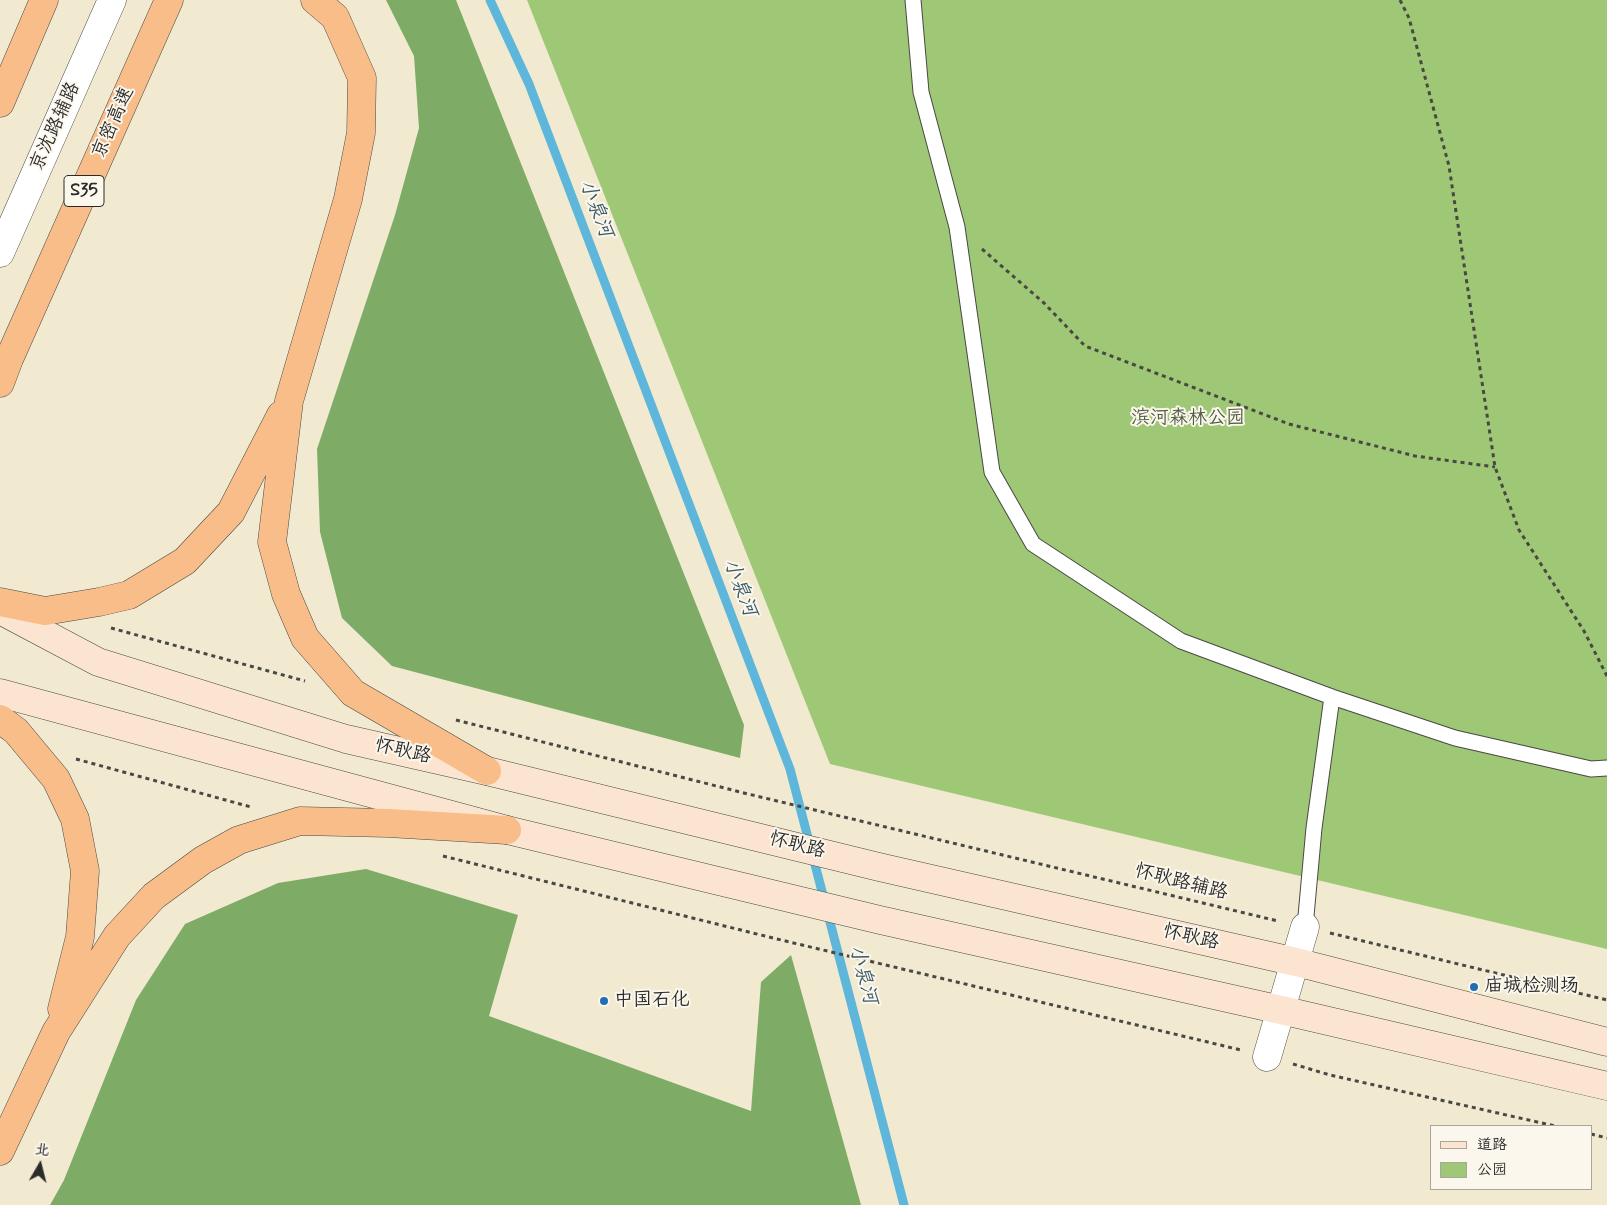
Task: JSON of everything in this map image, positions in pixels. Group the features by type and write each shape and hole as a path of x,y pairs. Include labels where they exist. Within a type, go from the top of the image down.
{"highway":[{"path":"0,103 44,0"},
{"name":"京密高速","path":"0,383 8,359 169,0"},
{"path":"315,0 335,17 362,78 361,133 348,200 289,401 272,542 286,594 305,638 353,693 487,771"},
{"path":"0,602 45,611 99,602 129,595 185,561 230,512 289,401"},
{"path":"0,718 16,731 56,779 75,819 85,871 80,937 56,1032"},
{"path":"0,1151 56,1032 117,936 154,896 203,860 239,840 300,821 507,830"}],"main road":[{"name":"怀耿路","path":"0,610 98,662 346,739 487,771 879,867 1296,962 1607,1042"},
{"path":"0,693 507,830 880,920 1281,1010 1607,1086"}],"street":[{"name":"京沈路辅路","path":"0,254 112,0"},
{"path":"1267,1057 1305,927"}],"lane":[{"path":"913,0 921,92 957,227 992,472 1033,544 1181,641 1332,697 1455,738 1591,768 1607,768"},
{"path":"1305,927 1314,828 1332,697"}],"path":[{"path":"1400,0 1409,18 1450,166 1495,467 1519,530 1584,631 1607,676"},
{"path":"957,227 1044,303 1084,346 1289,424 1415,456 1495,467"},
{"name":"怀耿路辅路","path":"748,794 1607,1000"},
{"path":"777,939 1267,1057 1330,1075 1551,1125"},
{"path":"1592,1134 1607,1138"}],"green space":[{"path":"386,0 456,0 744,725 740,758 392,666 342,618 320,532 317,449 395,215 419,128 414,56"},
{"name":"滨河森林公园","path":"527,0 1607,0 1607,949 830,764"},
{"path":"366,869 518,915 489,1016 751,1111 761,982 791,955 861,1205 50,1205 64,1180 136,1000 185,924 278,883"}],"waterway":[{"name":"小泉河","path":"490,0 529,84 790,769 904,1205"}],"place":[{"name":"庙城检测场","path":"1474,987"},
{"name":"中国石化","path":"604,1001"}]}
